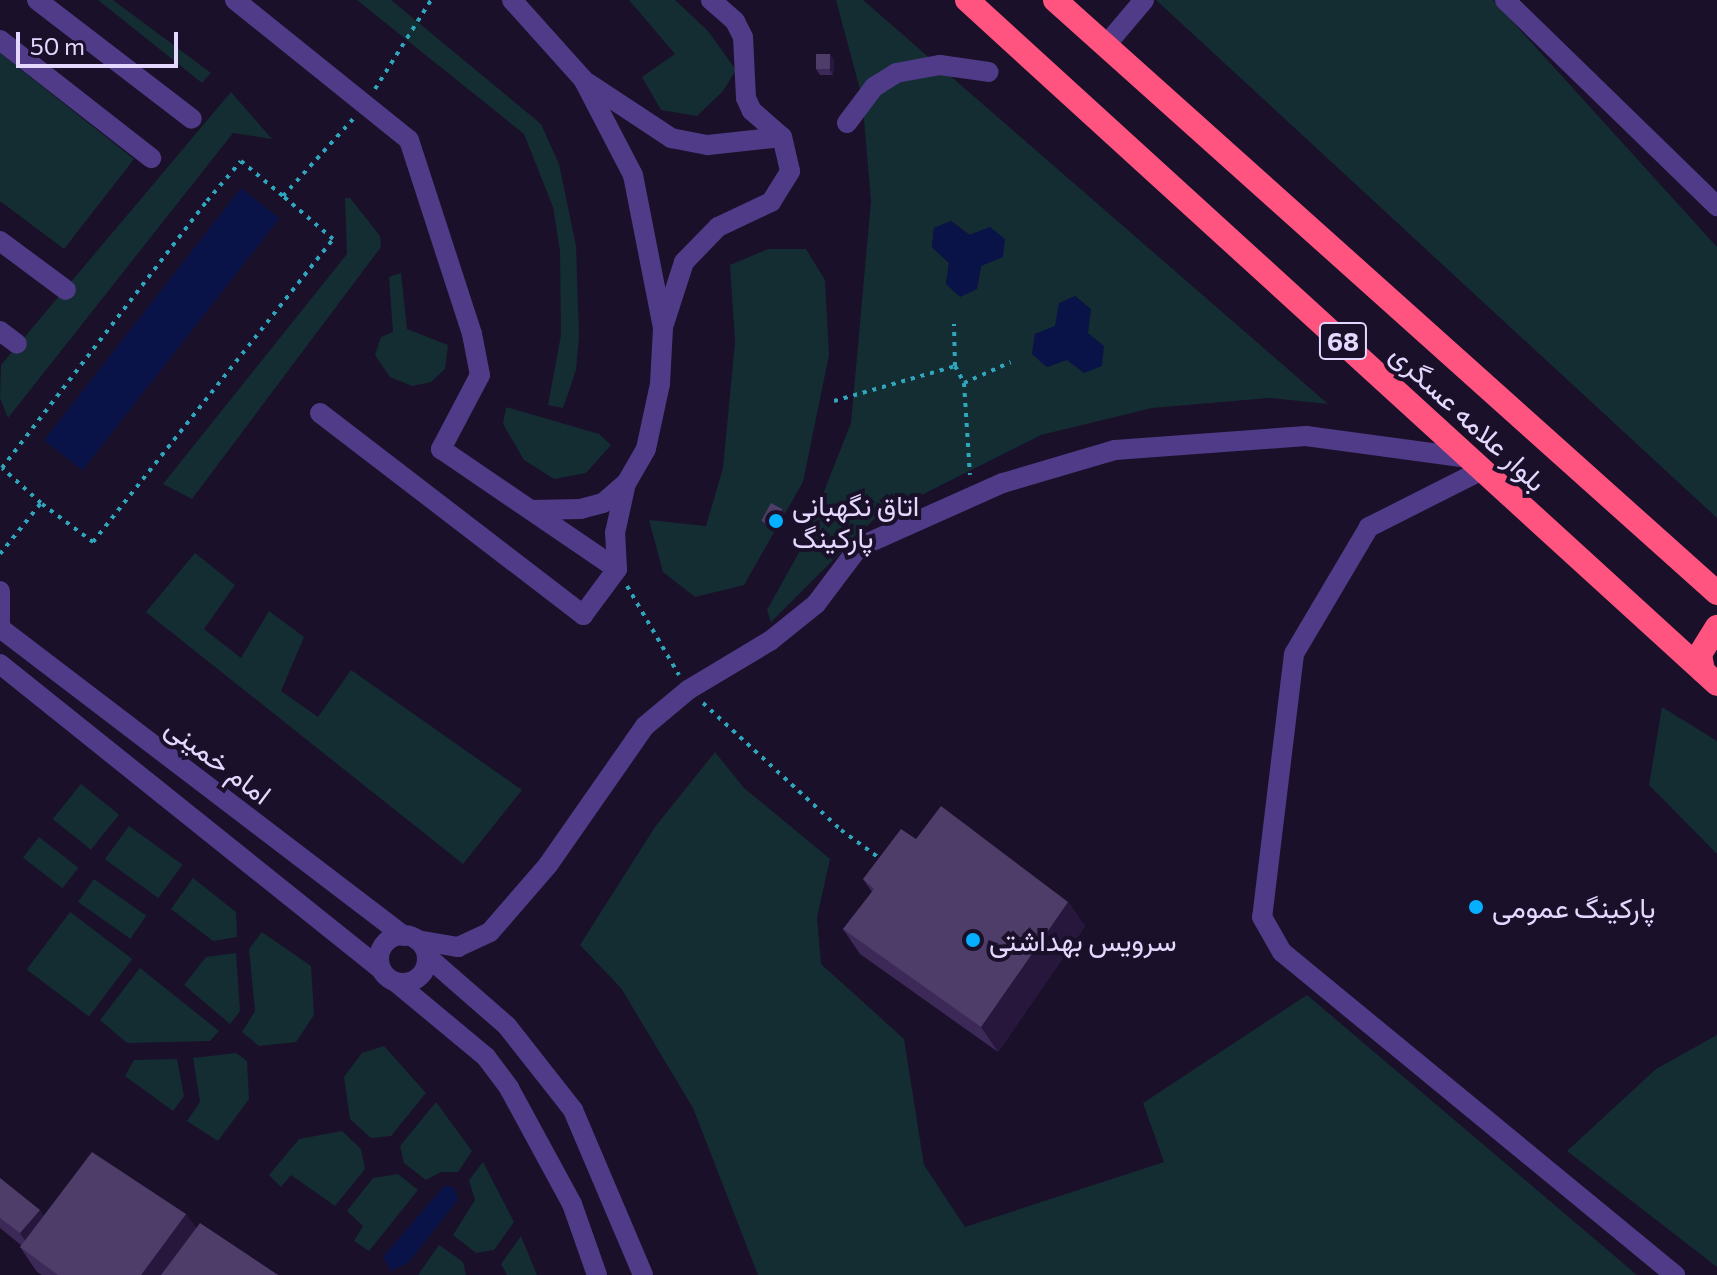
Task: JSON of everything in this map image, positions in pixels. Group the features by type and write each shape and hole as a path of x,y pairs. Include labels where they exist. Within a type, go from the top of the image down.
{"highway":[{"name":"بلوار علامه عسگری","path":"967,0 1710,677"},
{"name":"بلوار علامه عسگری","path":"1055,0 1717,593"},
{"path":"1710,677 1700,654 1717,627"}],"street":[{"path":"37,0 192,119"},
{"path":"235,0 409,140 472,334 480,375 441,449 617,569"},
{"path":"512,0 583,79 671,138 720,145 782,137"},
{"path":"663,328 684,262 718,227 771,202 790,171 782,137 752,111 746,98 743,37 735,21 711,0"},
{"path":"1106,45 1144,0"},
{"path":"1505,0 1717,206"},
{"path":"0,40 151,158"},
{"path":"847,123 874,87 896,73 940,65 989,72"},
{"path":"320,413 583,615 617,569 615,533 626,483 646,449 660,384 663,328 633,175 583,79"},
{"path":"0,241 66,290"},
{"path":"0,331 17,344"},
{"path":"380,968 383,945 458,947 490,932 548,865 645,726 688,690 770,641 816,604 859,547 1003,483 1115,450 1306,436 1475,464"},
{"path":"1475,464 1369,527 1294,654 1262,917 1282,952 1675,1275"},
{"path":"529,510 556,512 592,506 626,483"},
{"path":"0,591 0,628"},
{"name":"امام خمینی","path":"0,628 417,944 507,1026 573,1110 643,1275"},
{"path":"0,664 380,968 486,1057 509,1088 572,1204 597,1275"},
{"path":"397,983 419,978 417,944"}],"path":[{"path":"283,196 365,105 431,0"},
{"path":"241,161 283,196 333,239 93,542 41,503 2,468 241,161"},
{"path":"954,324 955,366 964,383 972,497"},
{"path":"964,383 1011,362"},
{"path":"834,401 955,366"},
{"path":"0,554 41,503"},
{"path":"617,569 688,690 841,830 891,866"}],"green space":[{"path":"98,0 113,0 211,73 202,83"},
{"path":"357,0 391,0 541,124 559,164 576,246 579,336 576,370 563,408 548,405 561,335 560,251 553,207 524,134"},
{"path":"629,0 675,0 708,31 736,70 723,91 697,116 661,110 642,77 675,54"},
{"path":"836,0 863,0 1328,404 1269,398 1152,408 1041,435 874,519 771,622 767,610 802,547 851,423 871,201 862,97","holes":["951,221 970,235 981,266 977,289 946,284 949,263 932,247 934,228","1075,296 1090,309 1088,333 1067,359 1047,367 1032,354 1035,334 1056,326"]},
{"path":"1156,0 1493,0 1717,247 1717,518"},
{"path":"0,53 134,159 64,249 0,201"},
{"path":"231,92 272,139 233,133 8,418 0,398 1,365"},
{"path":"345,198 350,198 380,236 381,247 192,499 163,484 347,254"},
{"path":"768,249 806,249 825,280 829,355 803,482 744,585 695,597 663,572 649,520 706,526 723,468 735,342 730,265"},
{"path":"401,273 407,329 448,345 445,369 431,382 412,386 390,377 375,355 381,337 393,332 389,277"},
{"path":"506,407 599,434 611,445 586,473 554,479 524,460 503,424"},
{"path":"195,553 235,585 204,629 241,658 269,611 304,637 281,691 318,717 351,670 522,790 463,864 146,612"},
{"path":"1662,707 1717,741 1717,854 1649,785"},
{"path":"715,752 744,788 830,859 817,917 821,964 904,1039 924,1165 965,1227 1164,1162 1143,1103 1307,995 1637,1275 758,1275 693,1108 621,988 580,945 655,827"},
{"path":"81,784 119,815 91,850 53,819"},
{"path":"129,826 182,865 158,898 105,859"},
{"path":"39,837 78,868 62,888 23,857"},
{"path":"193,878 236,912 237,937 213,941 171,909"},
{"path":"94,879 146,916 130,939 78,902"},
{"path":"70,912 132,959 89,1016 27,970"},
{"path":"262,932 311,966 314,1015 296,1042 259,1046 242,1032 255,1011 249,949"},
{"path":"236,953 240,1011 230,1024 184,985 206,957"},
{"path":"140,968 219,1031 210,1041 127,1043 100,1020"},
{"path":"1717,1035 1717,1267 1567,1151 1656,1069"},
{"path":"384,1046 426,1093 391,1136 371,1138 350,1119 344,1077 362,1053"},
{"path":"236,1053 247,1061 249,1099 218,1141 187,1121 200,1102 193,1058"},
{"path":"177,1059 184,1096 173,1111 125,1076 134,1060"},
{"path":"436,1102 472,1151 458,1172 441,1172 426,1180 404,1163 400,1146"},
{"path":"342,1131 361,1149 365,1169 335,1206 291,1175 281,1187 269,1175 299,1139"},
{"path":"483,1162 514,1222 494,1250 476,1253 453,1235 475,1200 469,1180"},
{"path":"398,1174 418,1190 369,1251 354,1241 363,1226 347,1211 373,1178"},
{"path":"521,1236 537,1275 507,1275 501,1264"},
{"path":"439,1245 463,1262 466,1275 418,1275"}],"shaded area":[{"path":"241,188 280,218 83,470 44,440"},
{"path":"951,221 969,235 990,227 1005,239 1003,257 981,266 977,289 960,297 946,284 949,263 932,247 934,228"},
{"path":"1075,296 1091,309 1088,333 1104,346 1102,366 1084,373 1067,360 1047,367 1032,354 1035,334 1055,326 1059,303"},
{"path":"444,1186 454,1187 458,1200 408,1263 391,1271 383,1257"}],"building":[{"path":"816,54 830,54 830,69 816,69"},
{"path":"771,503 782,509 773,527 761,520"},
{"name":"سرویس بهداشتی","path":"941,806 1068,902 981,1027 843,929 874,889 863,879 901,829 916,839"},
{"path":"92,1152 186,1214 141,1275 58,1275 20,1247"},
{"path":"0,1178 40,1210 20,1233 0,1218"},
{"path":"200,1223 278,1275 161,1275"}],"place":[{"name":"اتاق نگهبانی پارکینگ","path":"776,521"},
{"name":"پارکینگ عمومی","path":"1476,907"},
{"name":"سرویس بهداشتی","path":"973,940"}]}
